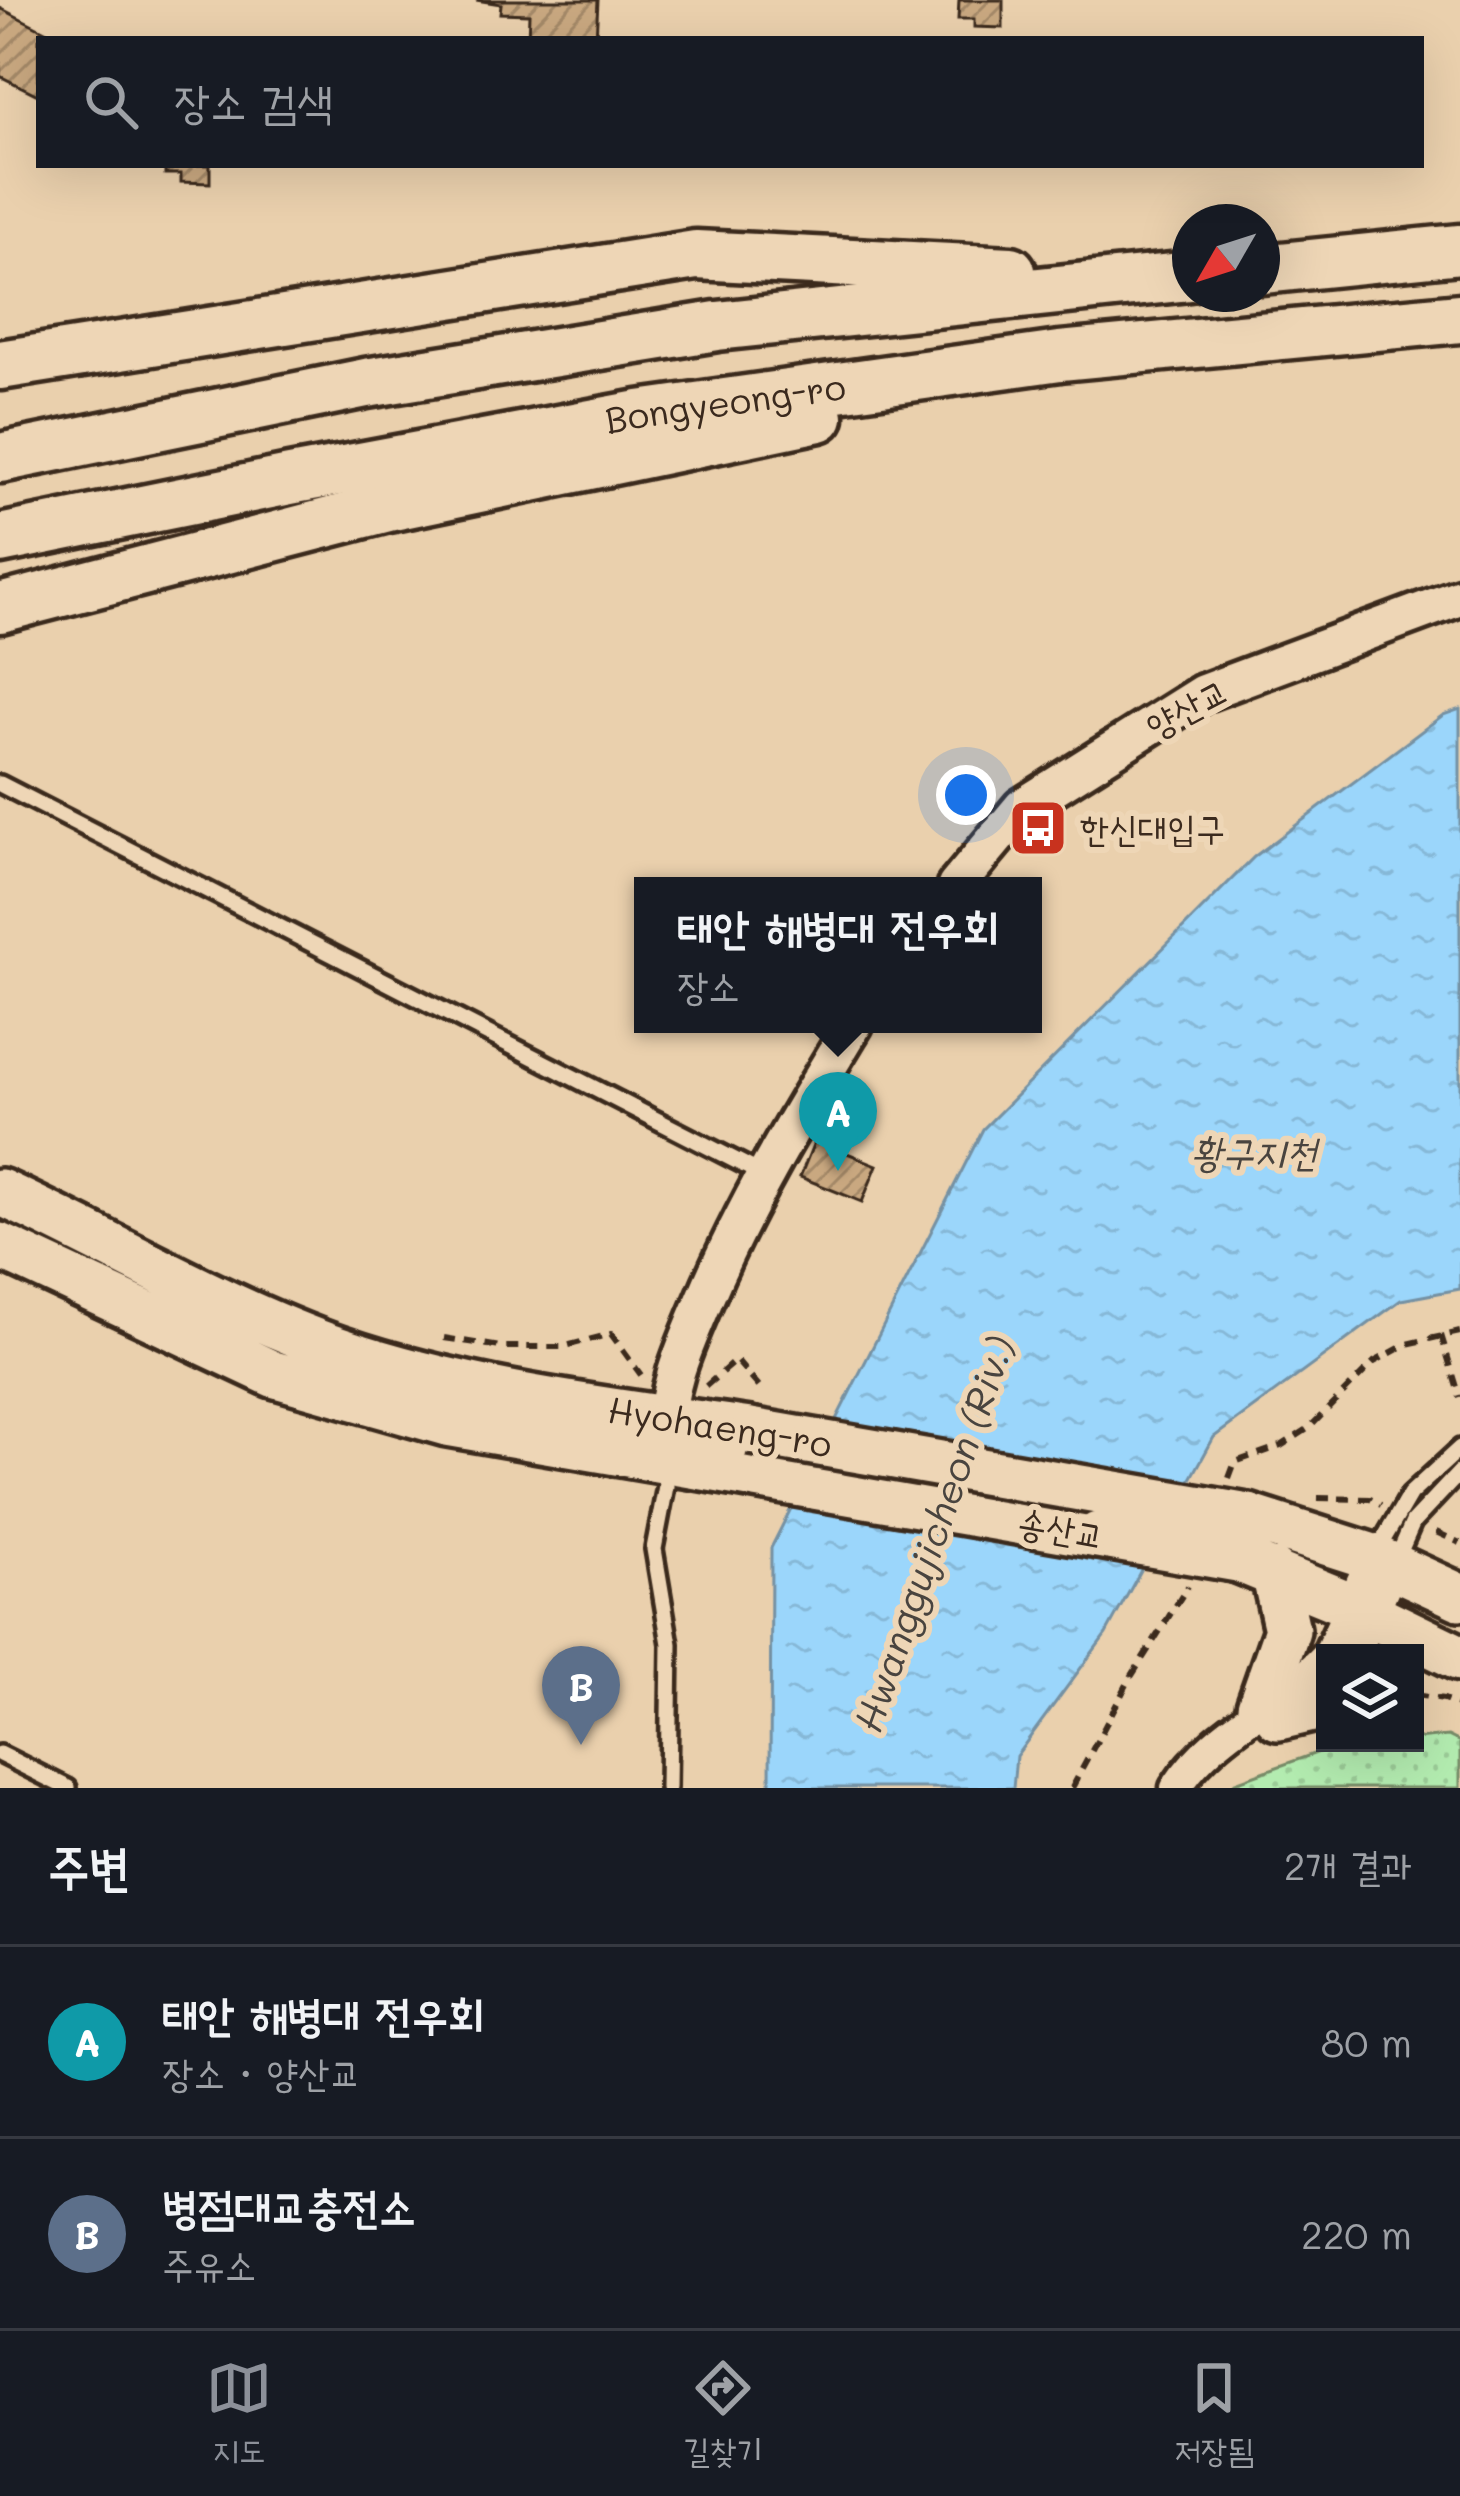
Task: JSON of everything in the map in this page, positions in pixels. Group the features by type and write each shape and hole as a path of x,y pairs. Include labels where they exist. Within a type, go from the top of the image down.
{"highway":[{"path":"1280,267 1460,249"},
{"path":"0,365 696,255 1172,278"},
{"name":"Bongyeong-ro","path":"0,458 366,383 717,326 1172,279"},
{"name":"Bongyeong-ro","path":"0,539 639,415 1060,356 1460,318"},
{"path":"0,608 388,507 814,420 874,382"}],"main road":[{"name":"Hyohaeng-ro","path":"0,1192 260,1318 338,1349 664,1439"},
{"name":"Hyohaeng-ro","path":"0,1246 273,1374 411,1414 664,1439 1253,1549 1384,1561 1460,1597"},
{"path":"411,1414 425,1406 508,1420 517,1409 502,1392"},
{"name":"Hyohaeng-ro","path":"1253,1549 1361,1625 1460,1658"},
{"path":"1253,1549 1287,1630 1257,1718 1316,1708"},
{"path":"1424,1677 1460,1671"}],"street":[{"name":"양산교","path":"964,877 1022,807 1203,693 1460,597"},
{"path":"664,1439 670,1382 731,1236 762,1174 848,1033"},
{"path":"1361,1625 1384,1561"},
{"path":"1176,1788 1204,1755 1257,1718 1316,1666"},
{"path":"1257,1718 1316,1689"}],"lane":[{"path":"0,784 762,1174"},
{"path":"664,1439 666,1486 654,1549 670,1644 668,1788"},
{"path":"1384,1561 1405,1518 1410,1494 1460,1448"},
{"path":"1405,1518 1460,1472"},
{"path":"0,1754 68,1788"}],"path":[{"path":"428,1335 501,1347 562,1347 611,1334 638,1374"},
{"path":"1441,1335 1460,1397"},
{"path":"702,1389 736,1360"},
{"path":"1311,1497 1370,1499 1460,1543"},
{"path":"1424,1696 1460,1706"}],"green space":[{"path":"1448,1736 1460,1742 1460,1788 1229,1788 1319,1752 1424,1752 1424,1738"}],"water":[{"name":"황구지천","path":"1460,709 1460,1289 1401,1300 1214,1437 1106,1634 1016,1756 1013,1788 770,1788 771,1548 983,1129 1254,857 1443,715"}],"building":[{"path":"476,0 598,0 596,36 528,36 529,14 500,13 501,4"},
{"path":"959,0 1003,0 1003,28 974,27 974,19 958,19"},
{"path":"0,8 55,36 36,36 36,94 0,76"},
{"path":"165,168 210,168 210,183 181,182 181,174 165,174"},
{"path":"815,1140 877,1165 862,1202 800,1177"}],"place":[{"name":"한신대입구","path":"1038,828"},
{"name":"태안 해병대 전우회","path":"838,1171"},
{"name":"병점대교충전소","path":"581,1745"}],"water label":[{"name":"Hwanggujicheon (Riv.)","path":"934,1534"}]}
